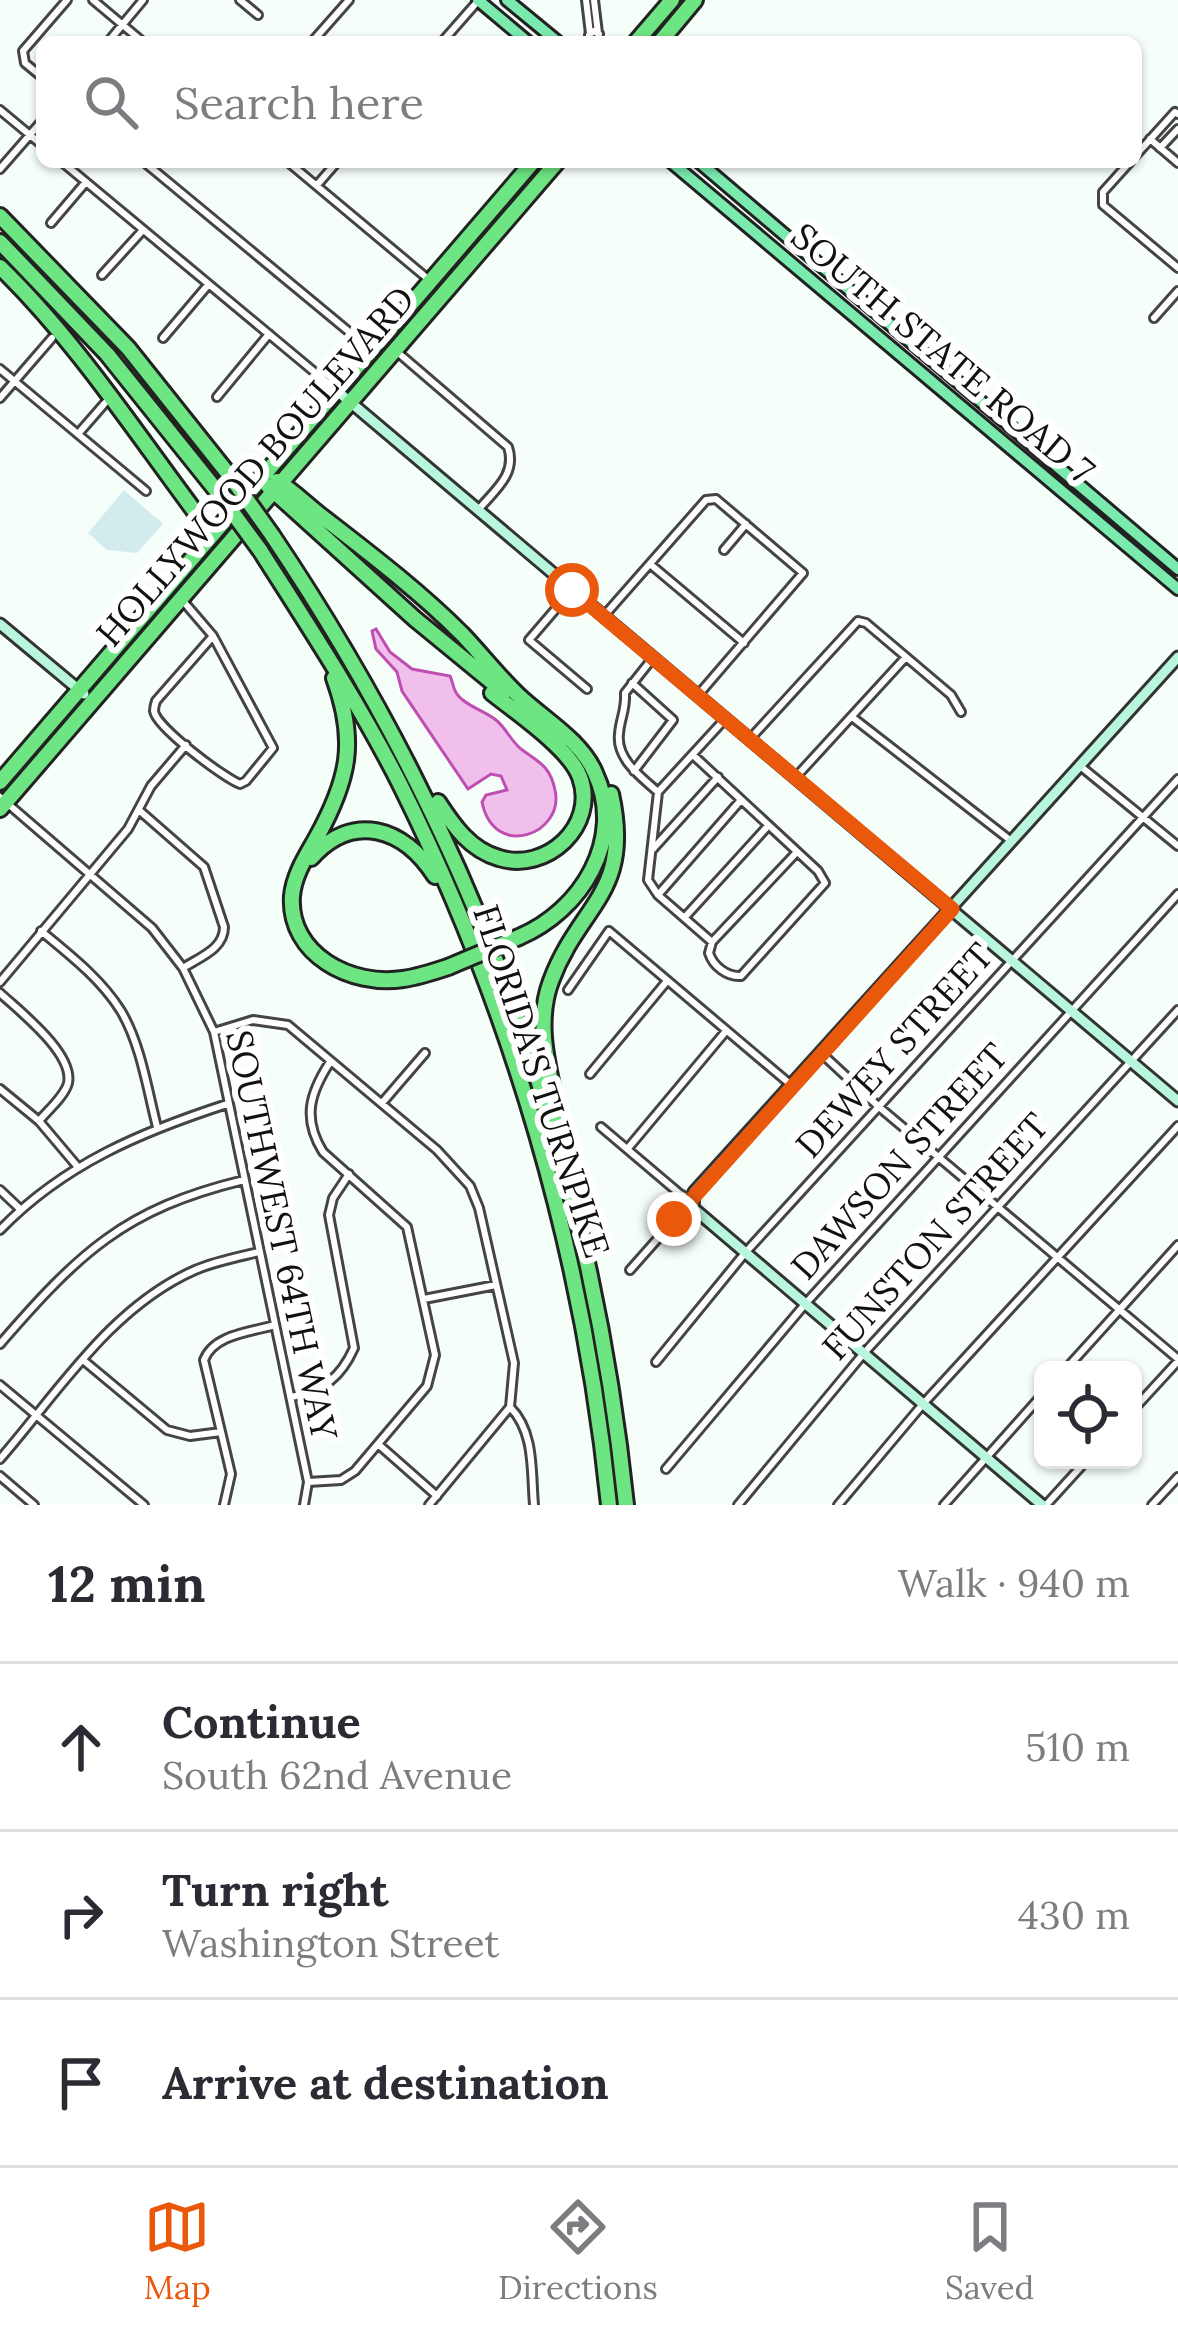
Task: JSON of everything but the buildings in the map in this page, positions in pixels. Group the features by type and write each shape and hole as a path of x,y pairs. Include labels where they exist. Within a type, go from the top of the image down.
{"highway":[{"path":"641,36 672,0"},
{"path":"665,36 695,0"},
{"name":"HOLLYWOOD BOULEVARD","path":"0,782 527,168"},
{"name":"HOLLYWOOD BOULEVARD","path":"2,803 551,168"},
{"name":"FLORIDA'S TURNPIKE","path":"0,216 128,348 230,476 387,721 445,832 484,925 570,1181 608,1369 626,1505"},
{"name":"FLORIDA'S TURNPIKE","path":"0,242 107,354 216,490 322,645 398,782 460,916 497,1014 559,1209 593,1374 609,1505"},
{"path":"0,267 45,313 116,405 202,521 206,542"},
{"path":"262,476 390,568 494,669 591,749 602,765 616,815 614,862 607,886 550,981 544,1008 545,1053 570,1181"},
{"path":"276,487 297,513 442,649 573,764 584,795 575,830 535,860 515,861 483,851 454,827 387,721"},
{"path":"238,532 268,510 297,513"},
{"path":"415,619 578,757 594,785 599,803 597,825 586,867 564,901 518,934"},
{"path":"322,645 343,702 349,750 335,804 296,879 292,897 297,925 315,954 359,977 403,980 549,922 585,884 599,854 605,806 594,769 584,753 494,669"},
{"path":"447,963 400,973 367,972 334,962 304,931 297,906 300,879 313,855 333,839 381,831 415,848 460,916"}],"main road":[{"path":"478,0 521,36"},
{"path":"507,0 551,36"},
{"name":"SOUTH STATE ROAD 7","path":"677,168 1178,589"},
{"name":"SOUTH STATE ROAD 7","path":"706,168 1178,569"},
{"path":"1036,470 1070,478"},
{"path":"1047,480 1070,478"}],"street":[{"path":"36,71 23,58 23,50 67,0"},
{"path":"93,0 135,36"},
{"path":"113,36 143,0"},
{"path":"240,0 258,16"},
{"path":"317,36 349,0"},
{"path":"447,36 478,0"},
{"path":"590,0 594,36"},
{"path":"0,110 36,140"},
{"path":"1142,149 1176,113"},
{"path":"0,169 36,128"},
{"path":"1160,148 1178,129"},
{"path":"1150,140 1178,163"},
{"path":"69,168 1178,1101"},
{"path":"151,168 371,350"},
{"path":"296,168 444,293"},
{"path":"317,184 332,168"},
{"path":"1126,168 1101,199 1178,268"},
{"path":"51,223 86,182"},
{"path":"102,275 143,230"},
{"path":"163,338 208,285"},
{"path":"1154,318 1178,291"},
{"path":"217,398 269,334"},
{"path":"0,398 52,338"},
{"path":"394,350 508,447 509,473 478,509"},
{"path":"0,369 146,491"},
{"path":"78,434 105,403"},
{"path":"603,617 710,498 746,524 802,573 697,696"},
{"path":"724,550 746,524"},
{"path":"650,563 744,643"},
{"path":"167,587 213,636 273,748 240,784 186,745 154,710 156,701 213,636"},
{"path":"572,590 529,640 587,689"},
{"path":"748,740 858,621 866,622 951,695 961,712"},
{"path":"0,624 92,701"},
{"path":"795,778 906,657"},
{"path":"1079,1469 1044,1505 693,1208 692,1200 694,1192 790,1084 1178,657"},
{"path":"652,659 625,693 626,714 619,732 620,750 634,771 658,792"},
{"path":"632,682 674,720 634,771"},
{"path":"852,718 1012,842"},
{"path":"712,942 658,895 648,880 658,792 725,719"},
{"path":"0,982 140,812 152,786 186,745"},
{"path":"693,755 818,872 825,883 741,976 732,977 709,953 712,942 796,853"},
{"path":"1079,765 1178,846"},
{"path":"651,851 718,778"},
{"name":"DEWEY STREET","path":"656,1361 746,1252 1178,779"},
{"path":"658,895 740,800"},
{"name":"SOUTHWEST 64TH WAY","path":"2,803 152,928 183,968 214,1033 308,1482"},
{"path":"140,812 193,853 204,868 224,938 183,968"},
{"path":"683,918 767,826"},
{"name":"DAWSON STREET","path":"666,1469 806,1303 1178,894"},
{"path":"568,990 609,931 790,1084"},
{"path":"41,932 91,973 121,1011 140,1055 157,1127"},
{"path":"590,1074 667,981"},
{"path":"0,993 43,1032 59,1053 69,1081 39,1121"},
{"name":"FUNSTON STREET","path":"738,1505 864,1354 1178,1010"},
{"path":"214,1033 253,1020 288,1025 447,1158 470,1186 514,1363 510,1407 429,1505"},
{"path":"628,1148 726,1030"},
{"path":"820,1052 1178,1360 1142,1400"},
{"path":"382,1103 425,1053"},
{"path":"304,1505 308,1482 341,1480 378,1444 427,1386 435,1355 407,1227 323,1152 310,1124 314,1086 330,1061"},
{"path":"0,1089 39,1121 77,1166"},
{"path":"0,1230 77,1166 157,1127 227,1104"},
{"path":"838,1505 923,1404 1178,1126"},
{"path":"601,1127 680,1195 692,1200"},
{"path":"291,1397 321,1390 336,1378 354,1348 329,1215 333,1198 349,1174"},
{"path":"0,1344 60,1275 121,1226 202,1190 244,1180"},
{"path":"0,1190 20,1210"},
{"path":"630,1270 692,1200"},
{"path":"1073,1361 1178,1245"},
{"path":"0,1459 110,1329 159,1289 196,1269 259,1252"},
{"path":"424,1299 496,1285"},
{"path":"224,1505 231,1474 204,1360 208,1348 218,1341 275,1324"},
{"path":"83,1360 167,1430 190,1436 221,1432"},
{"path":"0,1385 144,1505"},
{"path":"944,1505 1034,1404"},
{"path":"510,1407 527,1432 534,1505"},
{"path":"378,1444 436,1496"},
{"path":"0,1476 34,1505"},
{"path":"1152,1505 1178,1477"}],"shaded area":[{"path":"124,490 163,524 137,553 107,550 88,533"},
{"path":"376,629 390,652 412,669 450,676 460,698 496,720 517,746 547,769 555,806 539,829 513,836 489,820 482,802 486,795 507,790 501,776 491,774 468,789 402,691 397,672 376,649 372,631"}],"route":[{"path":"572,590 952,909 766,1111 674,1219"}]}
